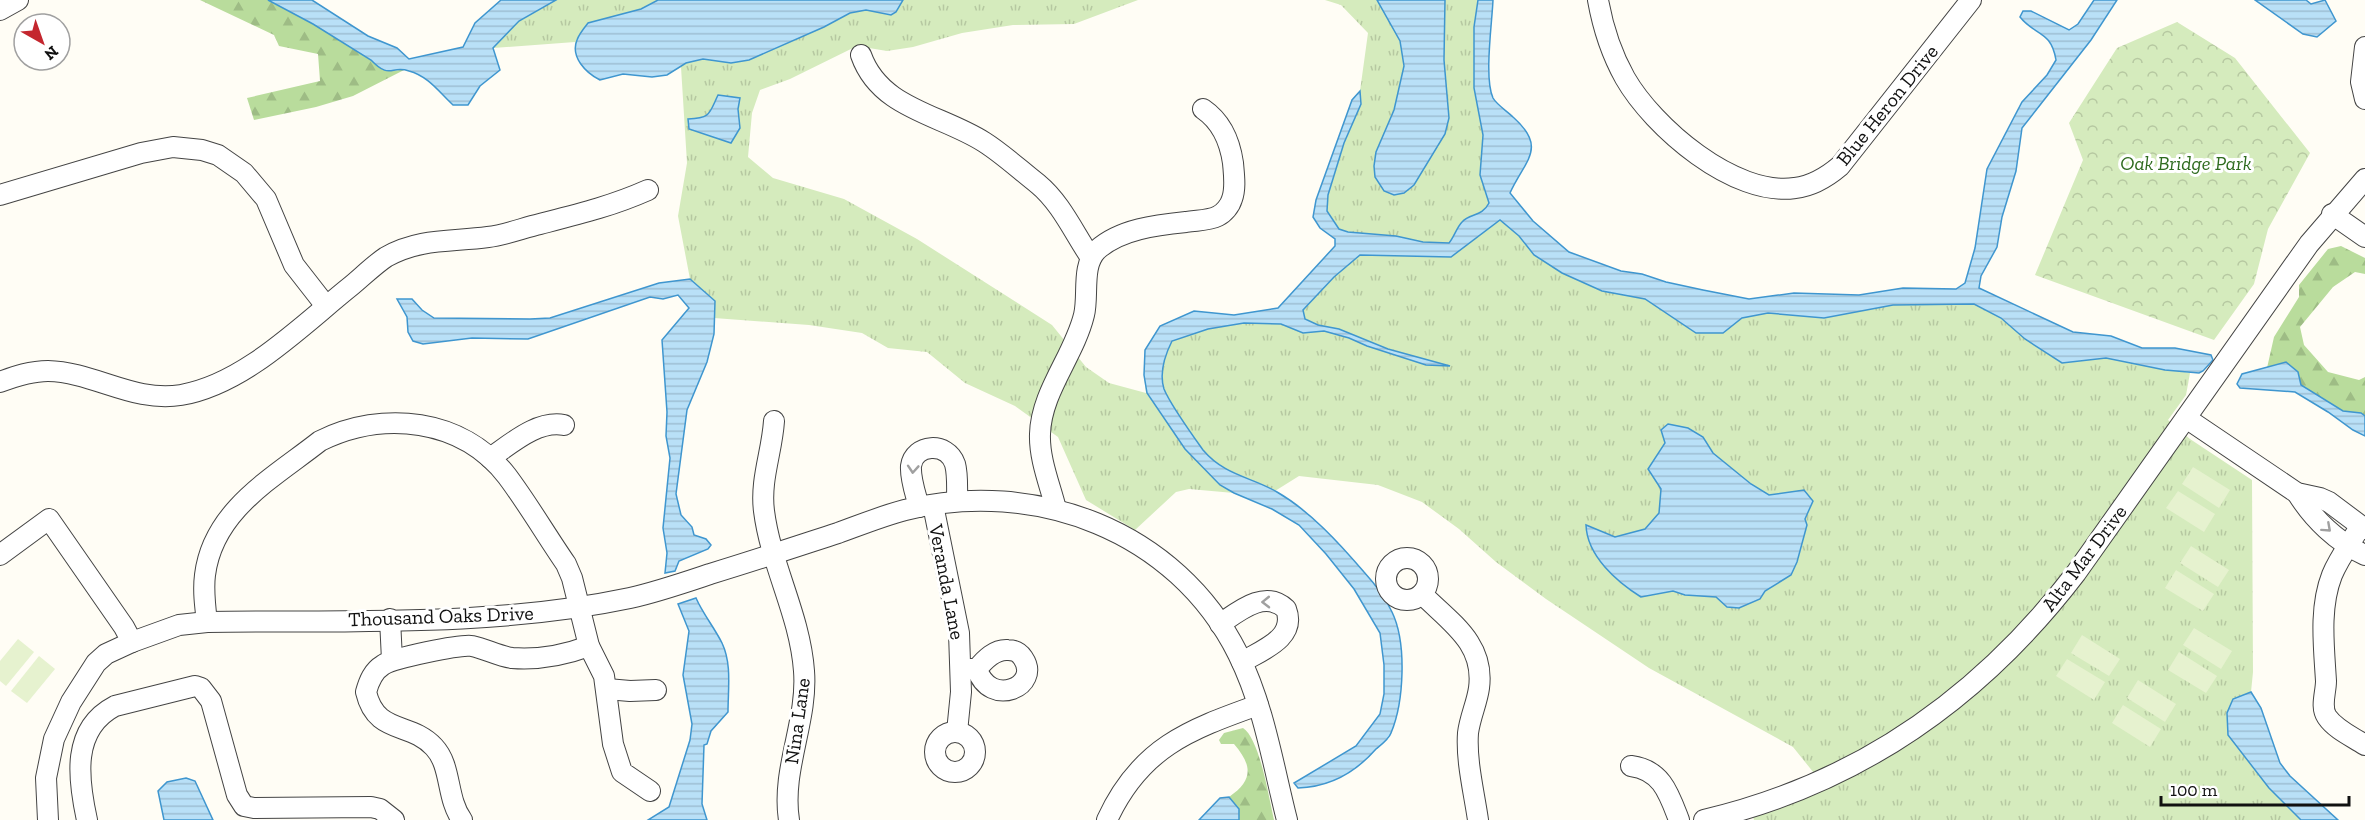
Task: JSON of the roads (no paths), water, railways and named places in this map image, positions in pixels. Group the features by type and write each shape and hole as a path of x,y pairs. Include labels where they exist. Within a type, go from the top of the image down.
{"street":[{"path":"0,10 18,0"},
{"name":"Blue Heron Drive","path":"1598,0 1604,28 1615,59 1639,99 1657,120 1673,135 1718,167 1755,184 1786,189 1807,186 1819,181 1840,166 1971,0"},
{"path":"2365,47 2361,82 2365,99"},
{"path":"861,55 872,78 890,96 984,142 1039,185 1055,202 1091,258"},
{"path":"1056,509 1041,452 1042,418 1079,333 1088,294 1087,270 1091,258 1098,250 1130,232 1219,216 1232,201 1234,190 1231,148 1218,122 1203,110"},
{"path":"0,195 141,153 173,147 202,150 218,155 244,173 266,200 294,265 326,306"},
{"name":"Alta Mar Drive","path":"1704,820 1773,801 1848,767 1925,722 1998,662 2054,602 2231,356 2308,244 2365,179"},
{"path":"0,382 31,372 59,372 141,395 180,395 210,386 246,368 386,258 419,243 489,237 614,205 648,190"},
{"path":"2332,214 2365,237"},
{"path":"2186,418 2297,493 2316,518 2357,551"},
{"name":"Nina Lane","path":"774,421 763,490 764,511 773,554 801,645 804,671 799,730 789,779 787,802 789,820"},
{"path":"207,621 205,574 214,541 222,526 244,500 320,441 334,434 370,424 416,424 456,436 489,458 507,476 566,564 572,578 589,646 608,689 614,744 622,772 650,791"},
{"path":"489,458 542,426 564,425"},
{"name":"Veranda Lane","path":"957,501 955,464 948,452 938,447 925,450 915,456 911,465 938,536 969,669 957,732"},
{"path":"2297,493 2329,502 2363,528 2357,551 2333,574 2325,604 2326,686 2323,705 2328,718 2335,725 2365,744"},
{"name":"Thousand Oaks Drive","path":"48,820 46,799 49,756 63,717 96,663 118,648 179,625 207,621 481,618 579,607 651,593 903,511 957,501 1000,501 1056,509 1092,521 1117,532 1145,550 1186,584 1220,624 1242,662 1258,705 1287,820"},
{"path":"0,555 49,519 132,642"},
{"path":"1422,594 1470,641 1479,662 1480,685 1468,731 1478,820"},
{"path":"1220,624 1257,602 1274,601 1286,609 1288,629 1242,662"},
{"path":"390,619 392,660 376,671 369,683 366,692 369,702 381,719 390,725 414,733 435,748 444,765 455,811 462,820"},
{"name":"Thousand Oaks Drive","path":"392,660 461,646 473,646 496,655 513,658 570,653 589,646"},
{"path":"87,820 80,785 81,765 83,746 94,721 103,712 115,706 195,686 207,693 211,701 237,795 244,806 254,808 371,807 380,809 394,820"},
{"path":"608,689 656,690"},
{"path":"1107,820 1122,791 1165,746 1202,726 1258,705"},
{"path":"1631,766 1645,769 1662,781 1679,820"}],"water":[{"path":"268,0 312,0 368,36 397,48 409,59 463,47 475,23 501,0 556,0 519,21 493,48 500,70 480,86 468,105 453,105 433,85 416,73 382,69 313,24"},
{"path":"658,0 903,0 896,12 891,15 866,10 850,13 749,60 731,63 703,59 686,63 667,75 652,77 623,74 600,80 585,69 578,58 575,46 588,23 641,9"},
{"path":"1377,0 1445,0 1444,60 1449,118 1445,134 1414,185 1404,193 1394,195 1384,191 1375,177 1374,166 1376,152 1394,110 1404,66 1400,41"},
{"path":"1478,0 1493,0 1489,78 1493,98 1524,128 1529,137 1531,146 1527,163 1510,193 1533,221 1569,252 1621,271 1749,299 1794,293 1859,295 1903,288 1956,289 1965,283 1975,248 1987,169 2022,102 2047,75 2056,60 2054,50 2046,38 2020,17 2023,11 2031,11 2069,30 2078,24 2094,0 2117,0 2091,40 2022,128 2016,171 2002,217 1997,247 1981,276 1979,288 2073,332 2111,336 2142,348 2175,348 2211,355 2213,360 2199,373 2165,370 2106,358 2062,363 2025,339 2001,318 1974,304 1893,305 1824,318 1768,313 1742,318 1723,333 1696,333 1645,299 1602,291 1562,273 1534,255 1519,236 1500,220 1451,257 1360,255 1334,277 1303,310 1305,319 1318,325 1339,329 1388,349 1450,366 1426,365 1349,338 1324,331 1303,333 1281,324 1244,323 1208,329 1172,341 1164,364 1162,377 1164,389 1203,450 1211,459 1229,471 1277,492 1312,518 1372,581 1389,607 1397,625 1402,656 1401,689 1390,735 1351,772 1331,782 1298,788 1294,783 1356,746 1380,714 1384,694 1384,665 1380,633 1354,589 1299,525 1272,509 1220,485 1185,449 1147,393 1144,375 1145,350 1160,326 1194,311 1234,315 1278,308 1335,246 1335,239 1320,228 1313,217 1316,200 1352,100 1360,91 1361,104 1344,143 1328,195 1327,211 1339,229 1423,242 1449,243 1462,222 1483,211 1489,203 1480,175 1483,135 1474,88 1474,27"},
{"path":"2255,0 2306,0 2311,4 2325,0 2336,21 2317,37 2303,34"},
{"path":"718,95 740,98 738,109 740,128 731,143 689,129 688,119 701,118 708,114"},
{"path":"690,279 715,301 714,334 707,362 687,410 676,494 681,515 692,527 694,535 706,539 711,545 708,549 679,561 675,571 665,573 667,553 663,528 670,458 666,436 667,412 662,340 689,308 678,295 663,299 650,297 528,339 472,338 423,344 413,341 408,332 407,317 397,299 412,299 434,318 550,318 659,283"},
{"path":"2286,362 2298,372 2301,385 2343,411 2361,413 2365,416 2365,436 2295,392 2240,388 2237,384 2242,374"},
{"path":"1668,424 1688,428 1703,437 1713,453 1751,484 1769,495 1804,490 1813,501 1805,519 1807,525 1791,575 1765,591 1760,599 1739,608 1727,607 1716,597 1685,595 1673,591 1641,597 1613,576 1592,547 1586,525 1615,537 1645,529 1659,513 1661,489 1648,469 1665,443 1661,430"},
{"path":"696,598 722,643 729,677 728,712 711,731 707,744 704,745 702,804 707,820 648,820 669,807 690,740 692,724 683,675 689,631 678,604"},
{"path":"2251,692 2261,708 2280,763 2290,776 2338,820 2301,820 2269,788 2228,735 2227,713 2233,699"},
{"path":"186,778 195,781 213,820 164,820 158,791 167,782"},
{"path":"1229,797 1239,809 1239,820 1199,820 1220,798"}],"park label":[{"name":"Oak Bridge Park","path":"2186,163"}]}
